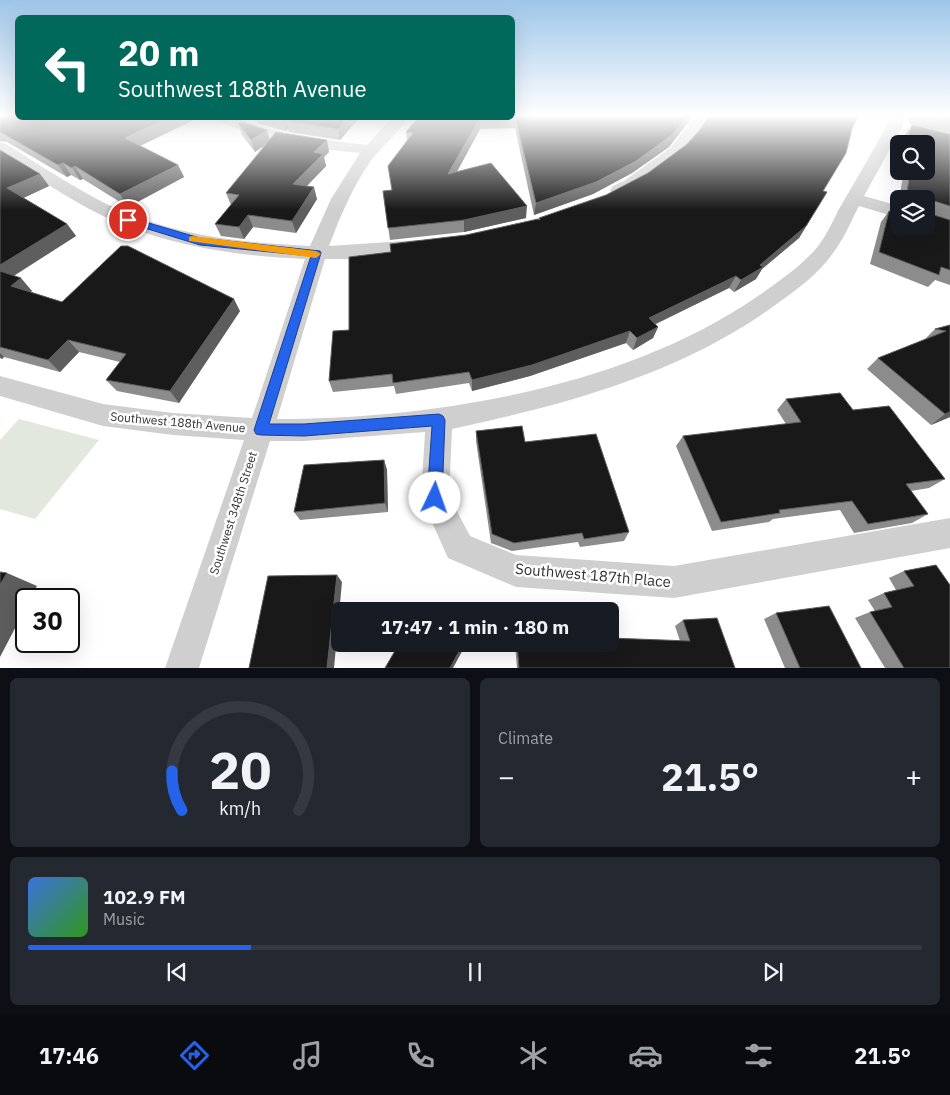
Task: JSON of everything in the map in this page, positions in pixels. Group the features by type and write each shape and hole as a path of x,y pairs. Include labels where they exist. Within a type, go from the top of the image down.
{"street":[{"path":"0,147 95,203 128,220 200,241 316,253 435,244"},
{"path":"347,147 371,150"},
{"name":"Southwest 348th Street","path":"182,668 261,430 316,253 350,180 374,147"},
{"path":"606,196 630,185 679,147"},
{"name":"Southwest 188th Avenue","path":"0,386 103,415 173,424 261,430 304,430 439,420 536,400 609,378 680,351 741,319 797,279 826,249 854,199 887,147"},
{"path":"854,199 890,209"},
{"name":"Southwest 187th Place","path":"439,420 435,498 459,547 516,571 674,582 950,533"}],"shaded area":[{"path":"19,419 99,440 35,519 0,509 0,440"}],"building":[{"path":"27,147 143,147 178,165 120,194 75,166 72,168 63,163 58,165"},
{"path":"264,147 319,147 314,152 323,154 293,184 314,187 292,221 248,215 239,227 215,224 239,195 226,193"},
{"path":"402,147 463,147 448,174 491,163 527,206 464,220 388,228 383,191 392,190 388,166"},
{"path":"522,147 655,147 636,161 596,182 536,203"},
{"path":"683,147 847,147 846,153 823,191 827,192 806,226 760,265 763,267 741,280 736,276 649,318 658,327 637,338 630,331 532,365 472,380 469,372 393,383 392,374 329,381 333,331 349,330 349,257 391,252 390,244 466,235 540,220 539,218 606,195 648,173"},
{"path":"935,147 950,147 950,206 935,201 935,190 907,190 909,180 935,180"},
{"path":"0,150 40,174 7,188 67,224 0,265"},
{"path":"889,211 890,235 935,235 935,215 950,220 950,270 941,267 939,275 879,252"},
{"path":"121,246 128,246 234,299 170,391 106,380 126,354 68,340 48,360 0,347 0,271 21,278 11,286 62,302"},
{"path":"950,325 950,412 945,414 878,358 946,331 935,329"},
{"path":"840,393 853,410 889,406 945,479 906,484 928,514 868,524 852,501 779,510 780,513 721,522 683,436 801,422 786,399"},
{"path":"522,426 525,442 596,434 629,532 584,539 582,533 514,543 492,534 476,431"},
{"path":"384,460 385,503 294,512 304,465"},
{"path":"936,565 950,585 950,668 904,668 870,612 892,607 884,593 914,586 904,571"},
{"path":"0,572 7,573 0,585"},
{"path":"337,575 334,602 331,602 331,631 327,668 249,668 268,576"},
{"path":"829,606 861,668 800,668 776,613"},
{"path":"717,618 735,668 519,668 518,652 619,652 619,638 690,641 683,620"},
{"path":"394,652 459,652 450,668 385,668"}],"slow traffic":[{"path":"192,239 316,254"}],"route":[{"path":"128,220 200,241 316,253 261,430 304,430 439,420 435,498"}]}
